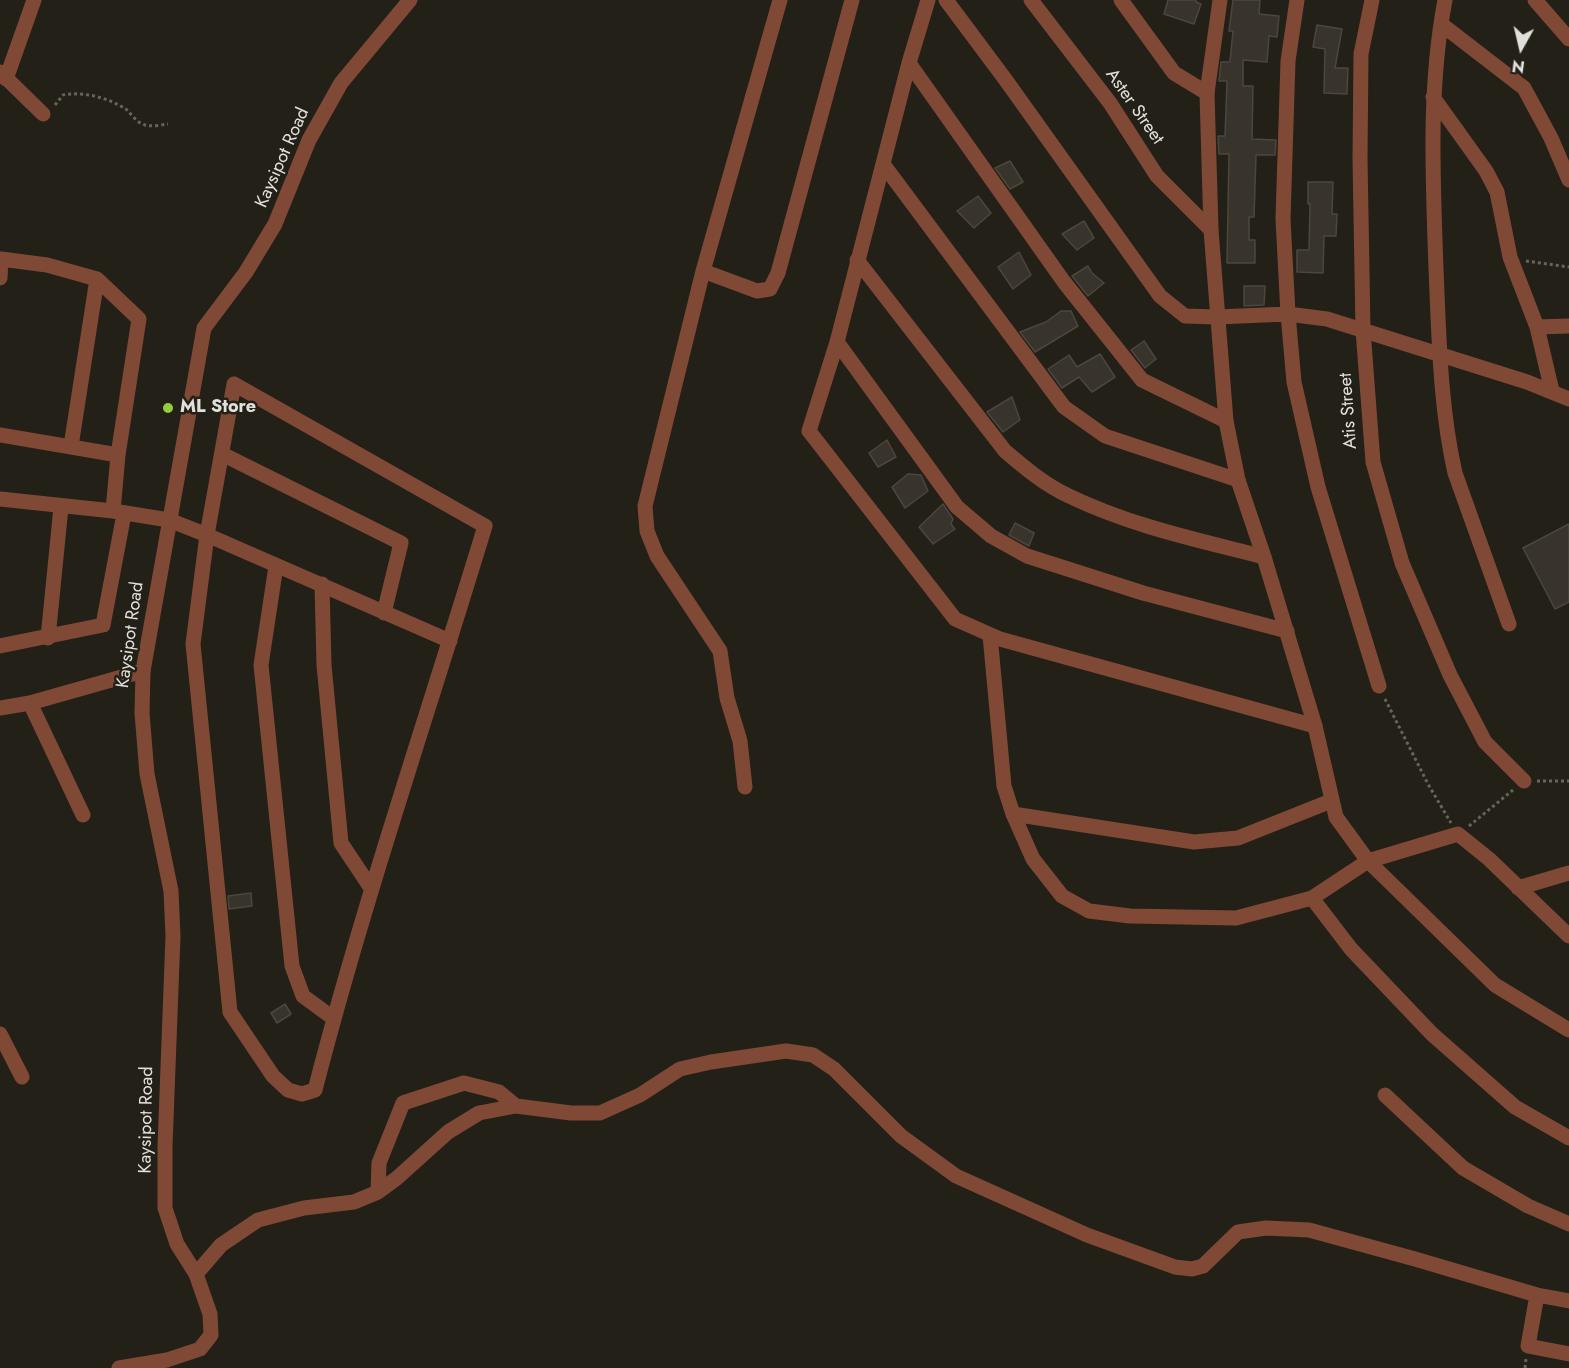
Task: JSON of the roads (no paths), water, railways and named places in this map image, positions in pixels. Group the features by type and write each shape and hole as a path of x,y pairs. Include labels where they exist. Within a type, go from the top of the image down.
{"street":[{"path":"34,0 3,76 43,114"},
{"name":"Kaysipot Road","path":"118,1368 167,1360 200,1350 211,1335 210,1314 196,1274 177,1244 165,1208 165,1146 173,936 171,891 147,774 142,712 143,671 204,328 246,272 275,224 309,140 341,83 410,0"},
{"path":"745,787 740,741 727,698 720,651 657,556 647,531 645,506 703,271 780,0"},
{"path":"703,271 757,291 770,289 778,273 852,0"},
{"path":"928,0 909,63 837,342 809,431 955,619 990,635 1315,726"},
{"path":"946,0 1160,296 1185,316 1288,314 1327,319 1552,390 1569,399"},
{"name":"Aster Street","path":"1031,0 1110,103 1157,176 1211,230"},
{"path":"1220,0 1207,93 1211,230 1227,421 1238,480 1264,557 1315,726 1336,817 1368,861 1495,985 1569,1030"},
{"path":"1297,0 1288,61 1283,219 1294,382 1318,488 1379,686"},
{"name":"Atis Street","path":"1372,0 1360,54 1363,330 1372,462 1402,563 1450,675 1485,742 1524,781"},
{"path":"1446,0 1433,97 1432,169 1439,355 1449,450 1455,473 1509,624"},
{"path":"1535,0 1569,39"},
{"path":"1123,1 1174,73 1207,93"},
{"path":"1441,24 1524,88 1551,138 1569,180"},
{"path":"909,63 1064,282 1142,380 1227,421"},
{"path":"1433,97 1486,171 1497,192 1510,257 1537,327 1552,390"},
{"path":"883,164 1064,407 1105,436 1238,480"},
{"path":"0,278 1,259 47,266 97,279 139,319 118,455 118,512 103,625 0,646"},
{"path":"857,260 1005,451 1035,476 1069,496 1146,526 1264,557"},
{"path":"71,446 97,279"},
{"path":"1537,327 1569,327"},
{"path":"837,342 957,507 991,536 1027,556 1143,593 1287,631"},
{"path":"234,384 485,526 371,888 333,1018 315,1090 302,1094 288,1090 273,1076 230,1012 193,644 207,535 234,384"},
{"path":"0,435 118,455"},
{"path":"222,454 401,543 384,613"},
{"path":"0,499 169,520 450,640"},
{"path":"48,638 61,507"},
{"path":"276,566 261,665 292,966 303,996 333,1018"},
{"path":"322,584 324,665 341,843 371,888"},
{"path":"990,635 1004,786 1013,814 1033,859 1062,896 1089,911 1130,916 1236,918 1312,898 1368,861 1458,834 1489,859 1569,936"},
{"path":"0,708 30,703 143,671"},
{"path":"30,703 83,815"},
{"path":"1013,814 1194,842 1238,838 1331,801"},
{"path":"1518,888 1569,873"},
{"path":"1312,898 1351,949 1432,1034 1515,1107 1569,1138"},
{"path":"0,1034 22,1077"},
{"path":"196,1274 221,1245 258,1220 304,1208 354,1202 378,1192 448,1132 479,1113 516,1106 571,1113 600,1113 640,1095 680,1069 786,1051 813,1055 834,1069 901,1136 956,1176 1087,1235 1175,1267 1192,1269 1203,1266 1238,1232 1266,1228 1309,1230 1537,1295 1569,1301"},
{"path":"378,1192 379,1163 403,1103 464,1083 499,1092 516,1106"},
{"path":"1385,1095 1464,1168 1528,1206 1569,1224"},
{"path":"1537,1295 1528,1346 1569,1354"}],"place":[{"name":"ML Store","path":"168,408"}]}
